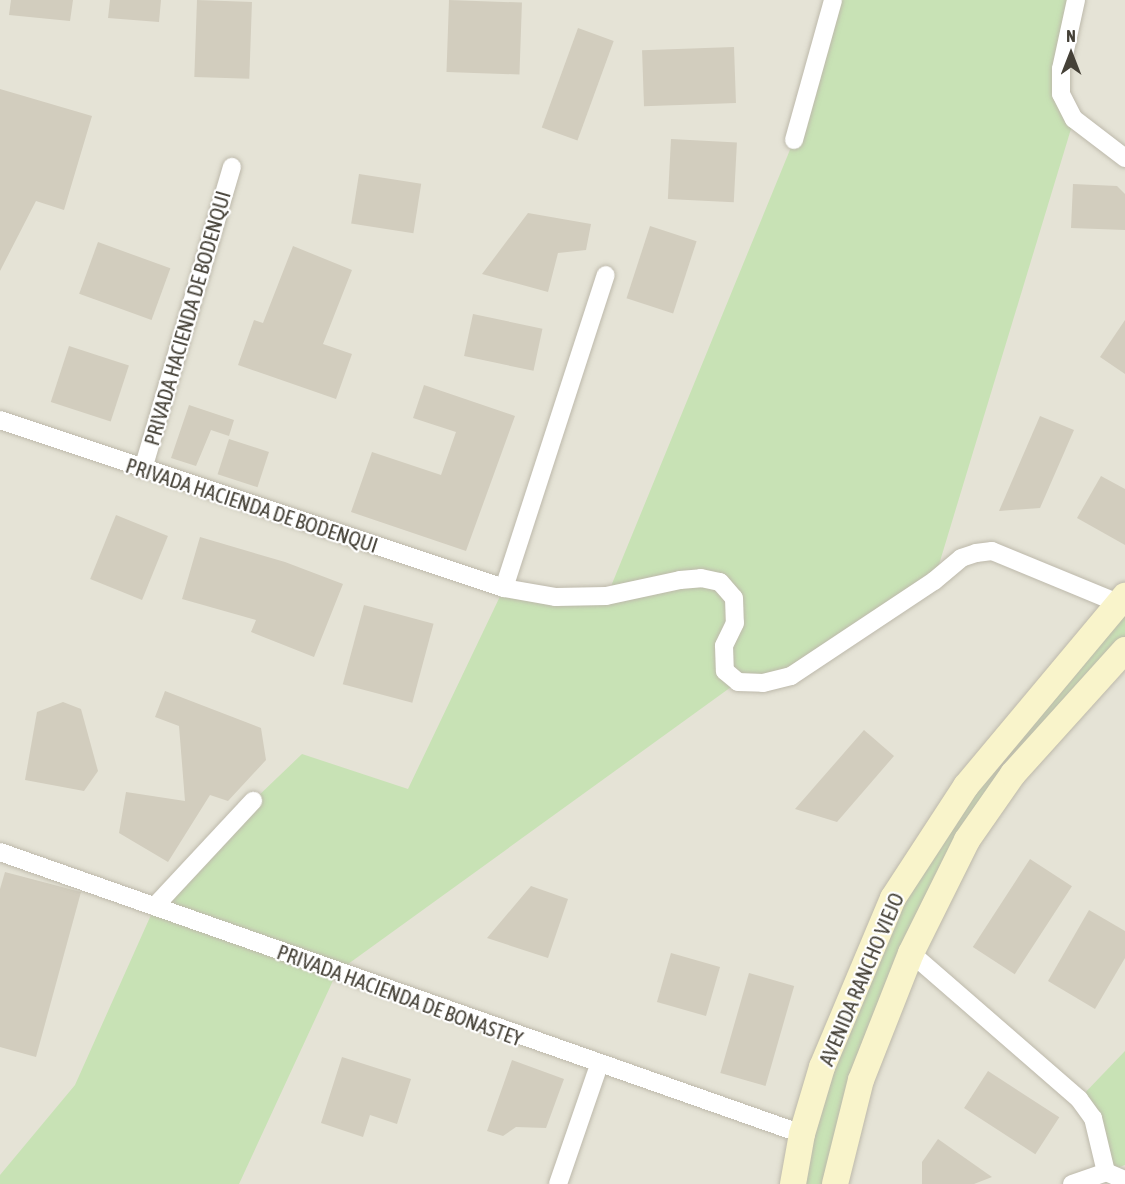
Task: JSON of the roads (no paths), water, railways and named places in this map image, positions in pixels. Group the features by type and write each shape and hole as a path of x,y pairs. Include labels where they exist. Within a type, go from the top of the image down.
{"street":[{"path":"794,140 833,0"},
{"path":"1077,0 1061,69 1061,94 1074,119 1125,158"},
{"name":"PRIVADA HACIENDA DE BODENQUI","path":"143,469 232,167"},
{"path":"504,588 606,275"},
{"name":"PRIVADA HACIENDA DE BODENQUI","path":"0,420 504,588 556,597 606,596 680,580 701,578 720,582 734,598 735,623 724,646 725,670 738,682 763,683 791,676 934,581 961,558 976,553 992,551 1121,599"},
{"name":"AVENIDA RANCHO VIEJO","path":"797,1179 802,1134 822,1067 893,898 966,786 1121,599"},
{"path":"1081,647 1108,669"},
{"name":"AVENIDA RANCHO VIEJO","path":"831,1181 861,1080 911,953 967,840 1001,790 1125,650"},
{"path":"155,906 254,801"},
{"name":"PRIVADA HACIENDA DE BONASTEY","path":"0,852 599,1065 802,1134"},
{"path":"911,953 1079,1099 1094,1118 1106,1172"},
{"path":"558,1184 599,1065"},
{"path":"1072,1184 1106,1172 1125,1180"}]}
